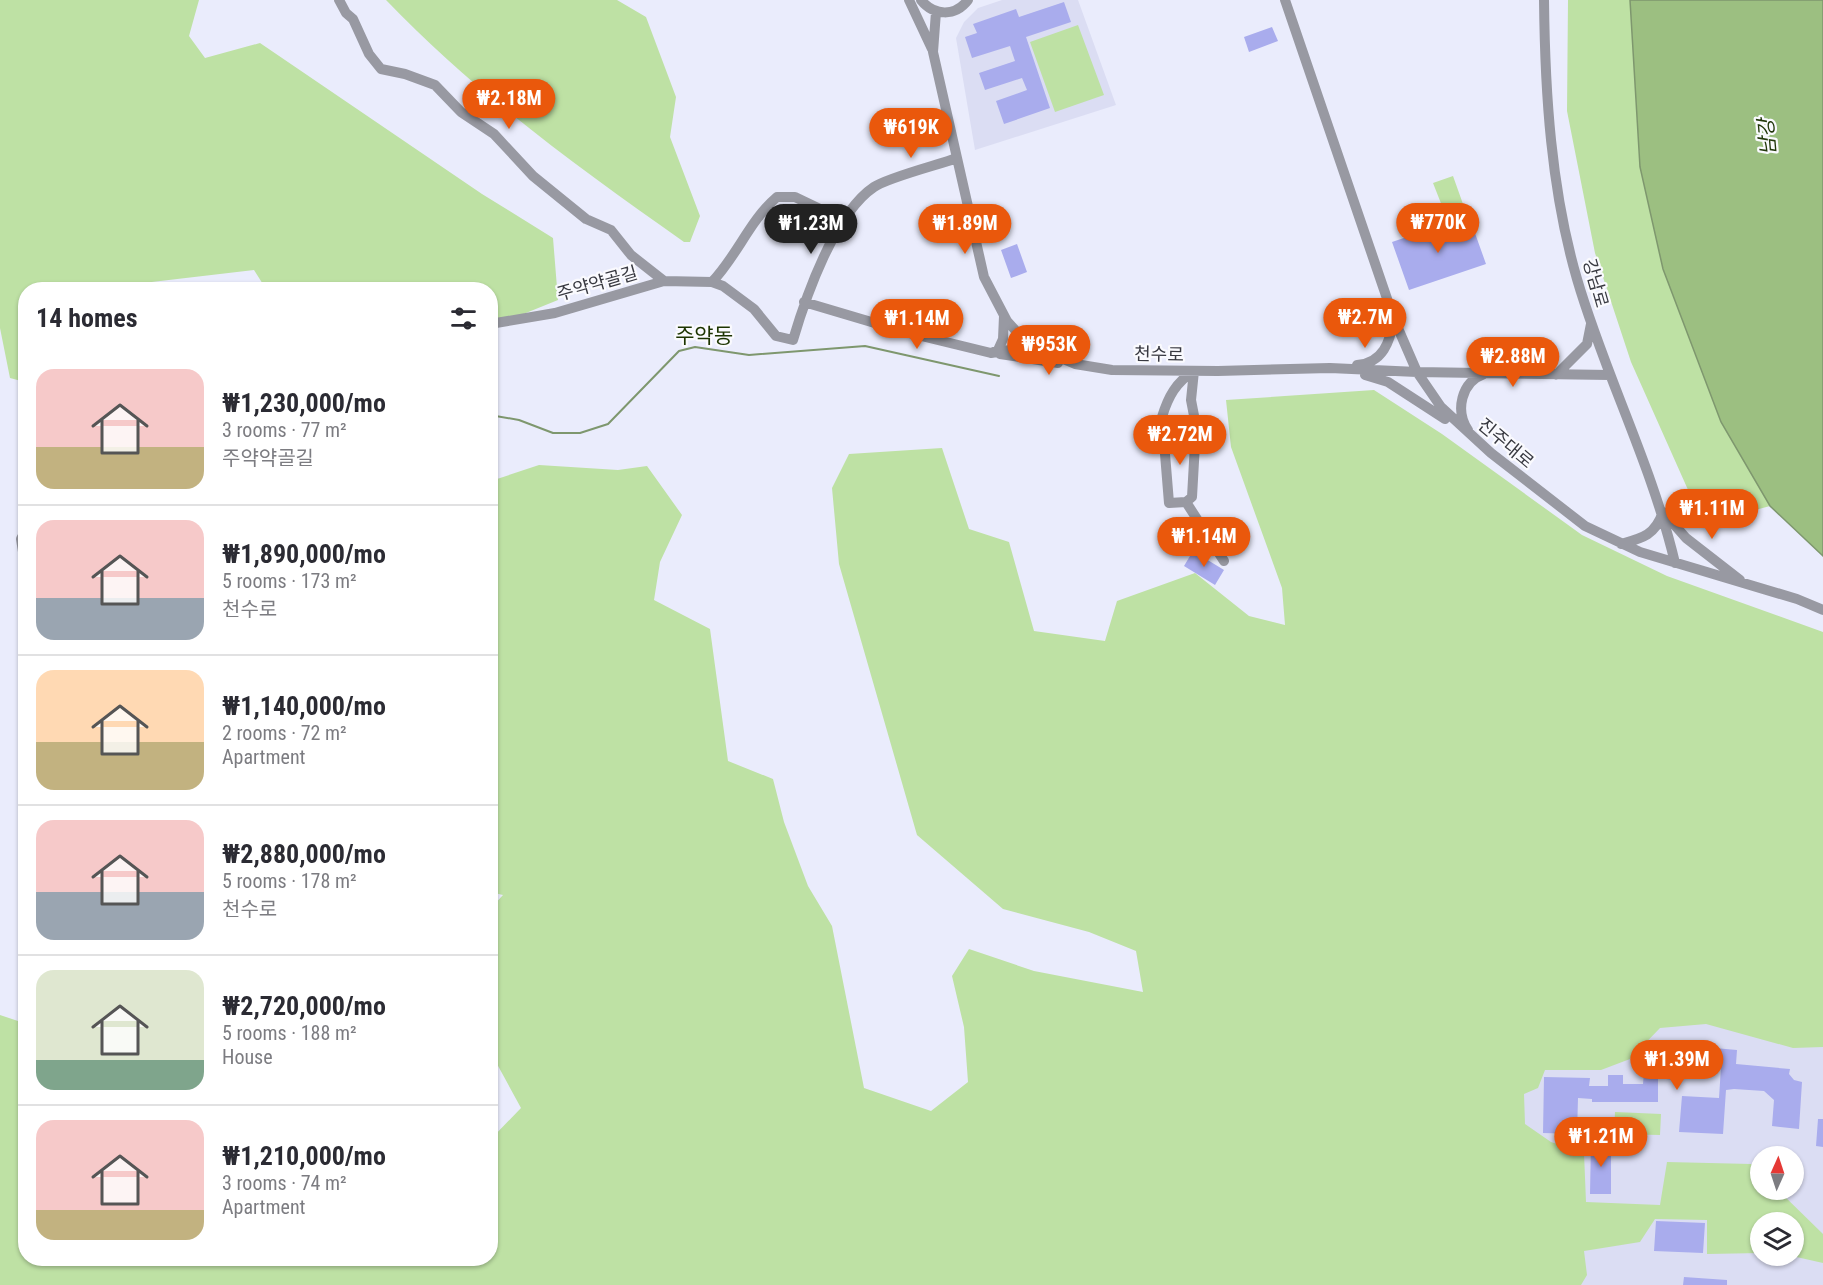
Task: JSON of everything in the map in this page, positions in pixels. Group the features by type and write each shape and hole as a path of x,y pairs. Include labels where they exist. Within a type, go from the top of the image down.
{"street":[{"path":"339,0 346,13 353,19 369,54 381,69 405,74 435,86 461,112 494,134 547,187 586,219 611,230 631,255 664,281"},
{"path":"909,0 933,52"},
{"path":"921,0 936,12 954,12 968,0"},
{"name":"진주대로","path":"1285,0 1394,319 1417,372 1441,407 1475,440 1585,526 1621,544 1823,610"},
{"name":"강남로","path":"1544,0 1554,165 1569,248 1591,324 1663,511 1675,562"},
{"name":"천수로","path":"936,12 933,52 984,277 1004,316 1024,340 1064,361 1112,370 1330,368 1417,372 1610,375"},
{"name":"주약약골길","path":"498,323 555,313 664,281 712,282 723,286 754,309 776,336 793,340 804,302 843,220 875,187 957,158"},
{"path":"712,282 730,263 768,205 777,197 795,198 843,220"},
{"path":"804,302 905,332 991,353 1112,370"},
{"path":"991,353 998,350 1003,339 1004,316"},
{"path":"1330,368 1368,364 1378,358 1388,343 1394,319"},
{"path":"1556,375 1587,344 1591,324"},
{"path":"991,353 1010,350 1024,340"},
{"path":"1330,368 1388,382 1475,440"},
{"path":"1194,371 1191,400 1196,426 1192,497 1186,502 1169,503 1162,417 1166,404 1180,380 1194,371"},
{"path":"1475,440 1465,426 1461,402 1469,382 1487,373"},
{"path":"1186,502 1224,561"},
{"path":"1621,544 1649,535 1658,525 1663,511 1686,538 1745,584"}],"shaded area":[{"path":"0,0 199,0 189,36 205,58 260,43 482,194 553,238 558,300 498,324 498,282 262,282 254,270 152,282 18,282 18,380 10,378 0,328"},
{"path":"386,0 617,0 646,17 676,97 670,137 700,216 690,242 684,242 529,128 455,67"},
{"path":"1002,0 1078,0 1116,105 975,150 956,38 964,22 978,8"},
{"path":"1568,0 1630,0 1640,167 1663,269 1721,422 1770,506 1748,512 1697,510 1631,362 1595,253 1567,111"},
{"path":"1078,25 1104,95 1055,112 1030,42"},
{"path":"1453,176 1463,204 1444,211 1433,183"},
{"path":"1374,390 1442,434 1582,535 1667,576 1823,632 1823,1047 1793,1048 1706,1024 1660,1028 1630,1059 1601,1070 1545,1070 1538,1088 1524,1094 1525,1124 1551,1142 1584,1153 1586,1202 1660,1205 1667,1162 1750,1164 1750,1200 1788,1200 1800,1212 1750,1212 1750,1253 1707,1254 1707,1220 1655,1219 1640,1242 1584,1251 1587,1275 1581,1285 0,1285 0,1015 18,1021 18,1266 498,1266 498,1132 521,1108 498,1066 498,900 503,895 498,894 498,479 539,465 618,470 647,466 682,515 660,562 654,600 710,629 728,761 773,779 784,822 808,886 832,926 864,1088 931,1111 968,1082 964,1027 952,976 969,949 1034,971 1143,992 1136,951 1089,932 1003,909 917,835 839,564 832,488 849,454 942,448 969,529 1009,542 1034,631 1105,641 1117,601 1195,573 1249,616 1285,625 1282,588 1231,447 1226,400"},
{"path":"1686,1004 1823,1037 1823,1285 1512,1285 1496,1079"},
{"path":"1615,1112 1661,1114 1660,1135 1614,1134"},
{"path":"1804,1215 1823,1234 1823,1263 1804,1259"}],"water":[{"name":"남강","path":"1630,0 1823,0 1823,556 1770,506 1721,422 1663,269 1640,167"}],"building":[{"path":"1064,2 1071,22 1026,37 1050,108 1004,124 996,101 1027,90 1022,78 985,90 979,73 1015,61 1010,46 972,58 965,37 977,33 973,24 1016,9 1019,17"},
{"path":"1272,27 1278,41 1249,52 1244,37"},
{"path":"1457,220 1459,226 1471,222 1486,264 1409,290 1392,242"},
{"path":"1017,244 1027,272 1011,278 1001,250"},
{"path":"1193,551 1224,570 1215,585 1184,566"},
{"path":"1669,1044 1737,1050 1736,1064 1790,1069 1789,1074 1794,1080 1802,1082 1799,1129 1772,1126 1774,1100 1764,1091 1734,1089 1726,1090 1723,1134 1679,1132 1682,1096 1719,1098 1721,1067 1675,1062 1674,1080 1658,1078 1658,1102 1592,1102 1592,1099 1578,1098 1577,1134 1543,1133 1544,1077 1590,1078 1589,1086 1608,1086 1608,1075 1623,1075 1623,1084 1643,1084 1645,1059 1659,1060 1660,1050 1669,1051"},
{"path":"1818,1119 1823,1119 1823,1147 1816,1146"},
{"path":"1591,1141 1611,1141 1611,1194 1590,1194"},
{"path":"1656,1221 1705,1223 1703,1253 1654,1251"},
{"path":"1684,1277 1727,1280 1727,1285 1683,1285"}],"waterway":[{"path":"498,416 519,420 553,433 580,433 608,424 679,351 695,347 749,355 865,346 999,376"}],"district":[{"name":"주약동","path":"704,336"}]}
